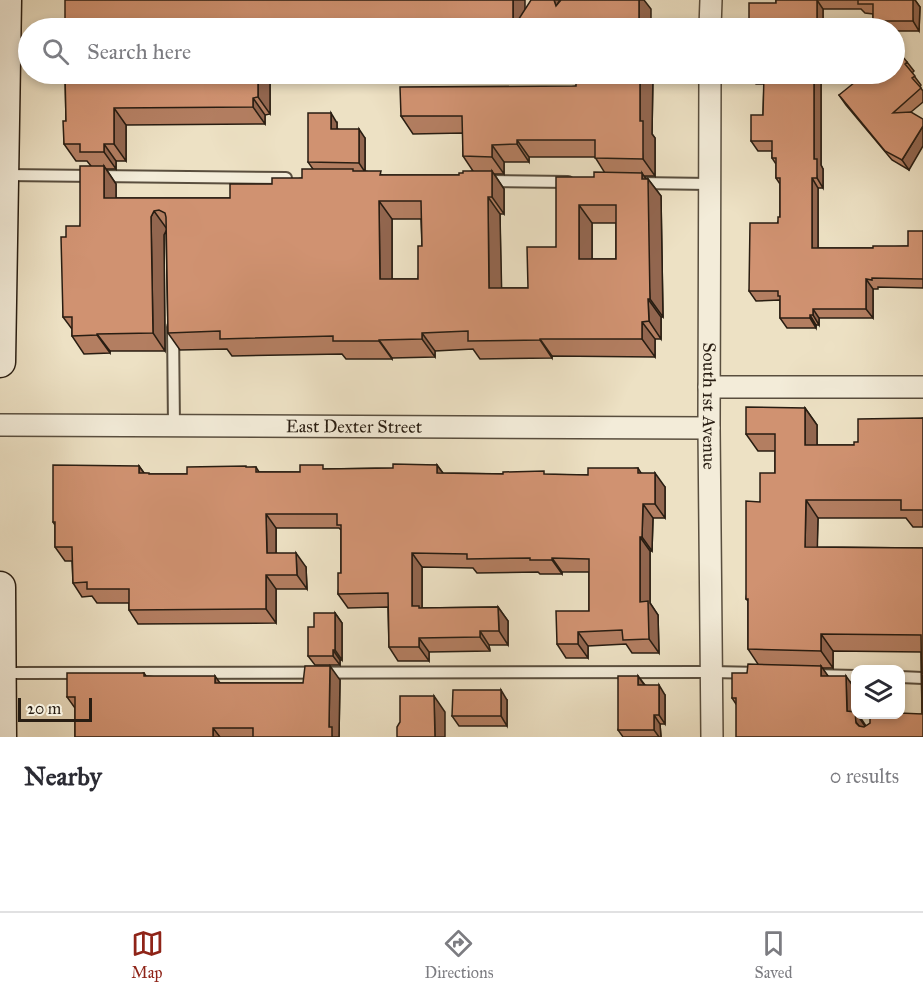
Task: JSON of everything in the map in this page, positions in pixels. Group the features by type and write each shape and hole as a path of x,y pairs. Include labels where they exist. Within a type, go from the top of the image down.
{"street":[{"path":"0,362 6,0"},
{"path":"710,18 711,0"},
{"name":"South 1st Avenue","path":"710,84 709,428 712,737"},
{"path":"709,387 923,387"},
{"name":"East Dexter Street","path":"0,425 709,428"},
{"path":"0,587 1,737"}],"lane":[{"path":"2,175 303,179"},
{"path":"470,181 578,183"},
{"path":"626,183 710,184"},
{"path":"172,318 174,426"},
{"path":"0,673 711,672 778,674"},
{"path":"800,674 851,676"},
{"path":"905,677 923,678"}],"building":[{"path":"65,0 513,0 513,18 65,18"},
{"path":"531,0 554,0 556,6 561,0 639,0 639,18 519,18"},
{"path":"776,0 817,0 817,18 749,18 749,3 776,3"},
{"path":"858,0 913,0 913,21 905,21 905,18 873,18 873,4 858,4"},
{"path":"905,64 915,76 912,78 921,88 893,113 911,112 923,119 923,126 902,160 885,151 839,95 853,84 905,84"},
{"path":"65,84 258,84 258,97 253,98 253,107 114,108 114,144 104,144 104,152 80,152 80,144 64,144 63,121 66,121"},
{"path":"576,84 640,84 643,159 595,158 595,140 517,140 517,144 492,145 492,157 463,156 462,116 401,116 400,87 576,86"},
{"path":"764,84 814,84 814,159 817,159 817,178 812,178 812,248 908,246 908,231 923,231 923,279 866,279 866,309 813,309 813,315 810,315 810,318 780,318 778,291 749,291 750,223 778,223 778,217 780,217 780,178 776,178 776,158 772,158 772,141 751,141 751,115 763,115"},
{"path":"308,113 331,113 331,129 359,129 359,163 308,162"},
{"path":"80,166 104,166 104,198 230,198 230,184 272,184 272,178 302,178 302,169 381,171 380,175 459,175 463,171 492,171 492,197 488,197 489,288 528,288 527,247 556,247 556,177 594,177 594,172 642,173 642,179 648,179 649,321 642,322 642,339 468,341 468,331 422,333 422,339 333,341 333,336 220,339 220,331 168,333 166,217 165,213 159,210 154,211 151,217 153,333 72,336 72,317 63,317 61,237 66,237 66,226 80,226","holes":["379,201 421,201 422,246 418,246 418,279 380,279","579,205 616,205 616,259 579,259"]},
{"path":"746,407 805,408 805,445 854,445 854,442 858,442 858,419 923,418 923,510 901,510 901,500 806,500 805,547 923,548 923,737 736,737 736,698 732,698 732,673 747,673 748,664 821,666 821,676 846,676 847,711 851,712 851,719 856,719 859,726 864,727 870,723 870,719 905,719 905,713 922,714 921,635 821,634 821,651 748,649 746,501 760,502 760,473 775,473 775,434 746,434"},
{"path":"393,464 437,465 437,473 503,474 503,472 544,471 544,474 588,475 588,468 638,468 638,473 655,473 655,504 643,504 642,537 640,537 640,602 648,601 649,639 623,640 622,630 578,632 578,644 557,644 556,611 589,611 589,559 467,559 467,554 412,553 412,606 419,606 419,608 498,607 499,631 480,631 480,637 419,638 419,647 389,647 388,593 338,594 338,573 341,573 341,525 337,525 337,514 266,514 267,553 296,553 297,575 266,575 266,609 129,610 129,589 87,589 87,582 73,583 72,547 55,547 53,465 139,466 139,473 187,474 187,467 246,466 256,467 256,472 300,472 300,465 323,465 323,469 393,468"},
{"path":"314,613 335,613 333,656 308,656 308,627 314,627"},
{"path":"305,666 330,666 329,727 332,727 332,737 253,737 253,728 213,728 213,737 75,737 75,697 67,697 67,673 215,676 215,683 303,683"},
{"path":"618,676 638,676 638,685 659,685 659,715 654,715 654,730 618,730"},
{"path":"453,690 501,690 501,716 452,716"},
{"path":"400,696 434,696 435,737 397,737 397,727 400,722"}]}
